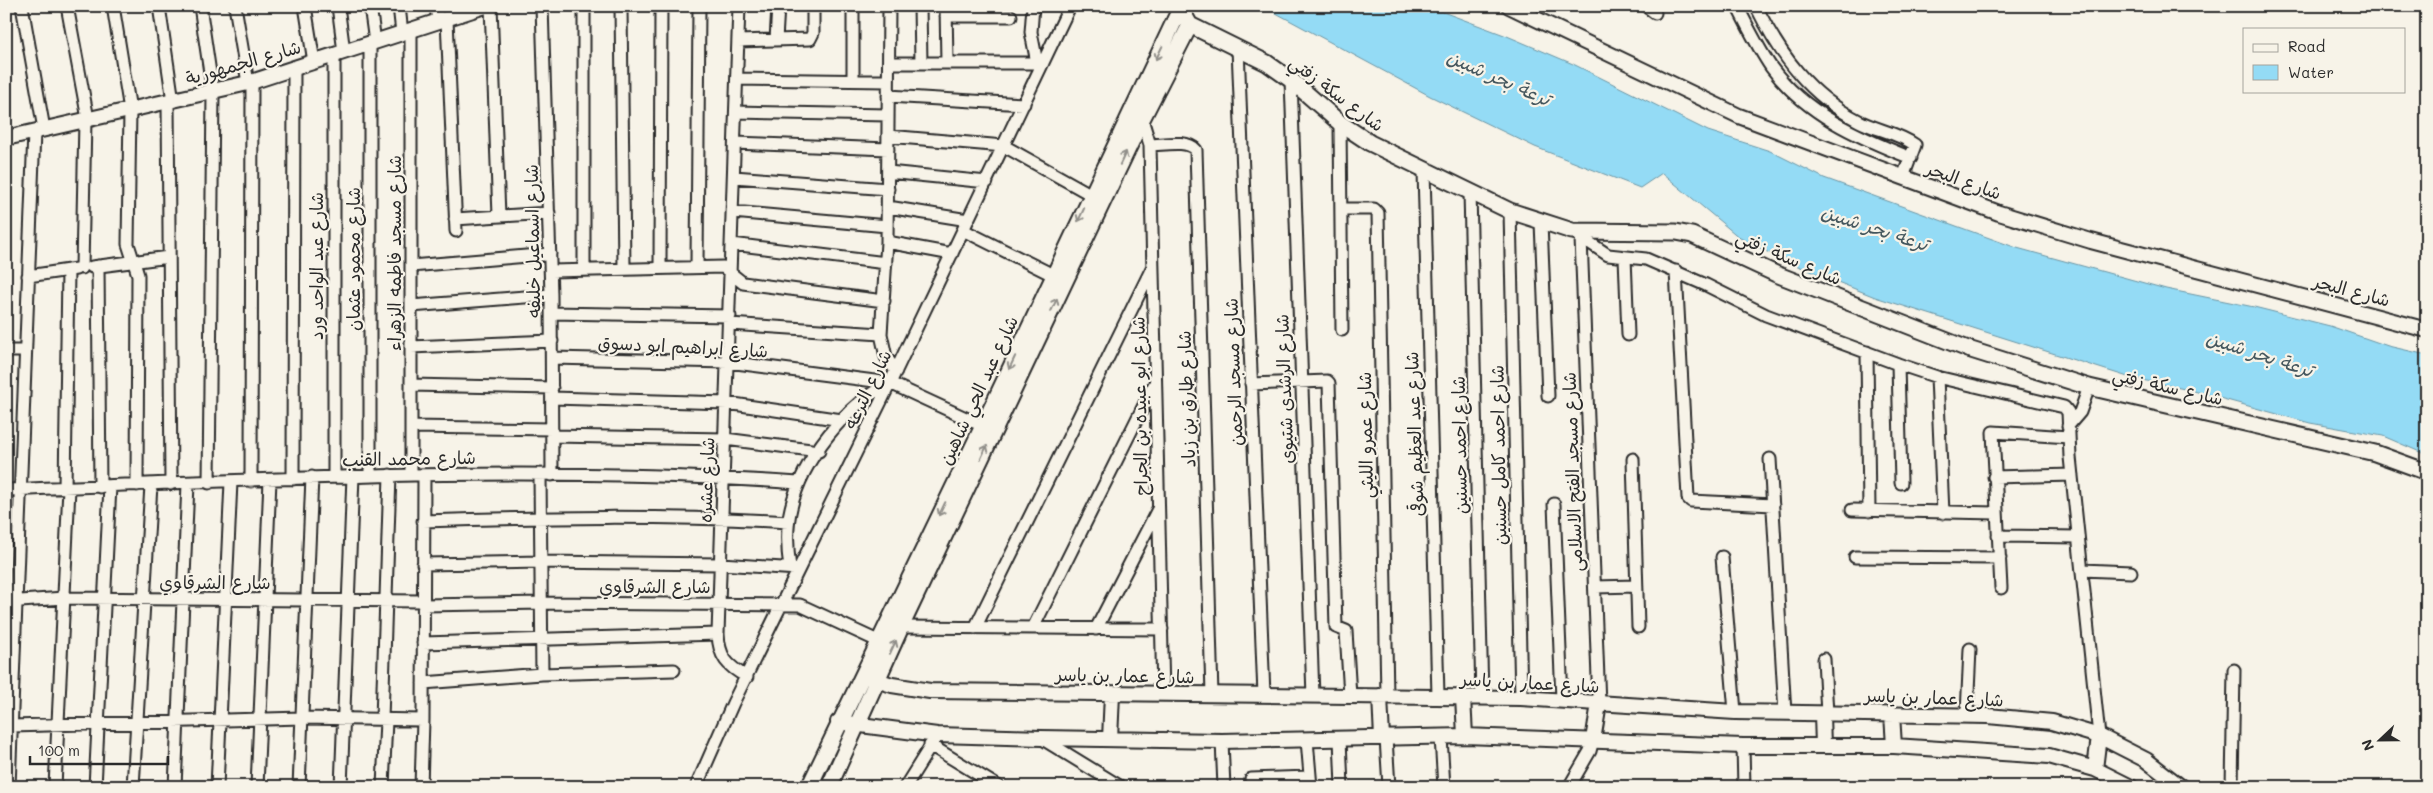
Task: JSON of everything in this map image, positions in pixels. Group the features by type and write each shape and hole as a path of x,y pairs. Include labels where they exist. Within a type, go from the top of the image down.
{"main road":[{"path":"1179,8 1190,25"},
{"name":"شارع عبد الحي شاهين","path":"809,787 838,722 983,426 1090,194 1179,8"},
{"name":"شارع عبد الحي شاهين","path":"830,787 901,628 1142,119 1190,25"},
{"name":"شارع سكة زفتي","path":"1190,25 1267,63 1291,80 1340,123 1370,143 1424,171 1510,211 1540,222 1576,235 1676,232 1692,235 1776,274 1927,334 2089,387 2375,453 2427,472"}],"street":[{"path":"9,787 12,726 9,697 11,602 20,490 28,276 39,131 22,6"},
{"path":"67,6 87,120 82,268"},
{"path":"113,6 130,110 128,244 138,275 137,485"},
{"path":"159,6 171,102 169,257 171,484"},
{"path":"200,6 213,92 209,483"},
{"path":"235,6 250,82 251,481"},
{"path":"305,6 314,62"},
{"name":"شارع عبد الواحد ورد","path":"334,476 338,6"},
{"name":"شارع محمود عثمان","path":"370,6 373,42 370,476"},
{"name":"شارع مسجد فاطمه الزهراء","path":"399,6 406,32 411,266 411,475"},
{"path":"436,6 442,21 456,231"},
{"name":"شارع اسماعيل خليفه","path":"542,6 552,295 552,475"},
{"path":"584,6 584,270"},
{"path":"621,6 624,268"},
{"path":"660,267 661,6"},
{"path":"697,266 699,6"},
{"name":"شارع عشره","path":"739,6 718,634 720,653 726,662 747,677"},
{"path":"776,40 778,6"},
{"path":"738,41 806,40 812,37 813,6"},
{"path":"853,6 853,80"},
{"path":"889,6 888,206 881,334 886,357 896,371"},
{"path":"920,6 921,63"},
{"path":"888,63 1040,63 1032,32 1033,6"},
{"name":"شارع الترعه","path":"696,787 733,703 783,604 794,569 896,371 1024,104 1040,63 1070,6"},
{"name":"شارع البحر","path":"1509,6 1739,116 1999,213 2090,241 2427,330"},
{"path":"1737,6 1772,67 1803,101 1862,139 1913,153"},
{"path":"1756,6 1776,44 1791,66 1819,96 1858,120 1912,143 1913,153 1903,177"},
{"path":"485,7 499,216"},
{"name":"شارع الجمهورية","path":"6,138 171,102 250,82 485,7"},
{"path":"947,63 946,11 989,11 1011,16"},
{"name":"شارع مسجد الرحمن","path":"1238,48 1264,695"},
{"path":"293,479 294,68"},
{"path":"737,79 888,81"},
{"name":"شارع الرشدى شتيوى","path":"1291,80 1313,696"},
{"path":"888,96 1024,104"},
{"path":"736,112 888,115"},
{"name":"شارع ابو عبيده بن الجراح","path":"1142,119 1150,145 1163,694"},
{"path":"1340,123 1342,330"},
{"path":"888,136 1004,146 1090,194"},
{"path":"735,143 888,149"},
{"name":"شارع طارق بن زياد","path":"1150,145 1184,144 1191,145 1196,150 1212,695"},
{"name":"شارع عبد العظيم شوقى","path":"1424,171 1438,696"},
{"path":"888,172 987,182"},
{"path":"734,177 888,189"},
{"name":"شارع احمد حسنين","path":"1470,192 1482,697"},
{"path":"888,206 966,225 1053,275"},
{"name":"شارع عمرو الليثي","path":"1341,209 1374,209 1378,213 1384,696"},
{"name":"شارع احمد كامل حسنين","path":"1510,211 1521,698"},
{"path":"455,219 549,212"},
{"path":"733,212 887,226"},
{"path":"1540,222 1548,396"},
{"path":"1576,235 1608,255 1646,259 1676,271 1766,315 1898,364 1937,376 2062,405 2068,412 2078,537 2100,736 2095,769"},
{"name":"شارع مسجد الفتح الاسلامى","path":"1576,235 1595,587 1599,704"},
{"path":"887,242 952,254"},
{"path":"732,244 886,263"},
{"path":"411,266 550,254"},
{"path":"28,276 169,257"},
{"path":"1625,257 1628,335"},
{"path":"95,787 104,599 105,486 98,266"},
{"path":"551,271 697,266 723,267 731,271 743,283 884,301"},
{"path":"975,628 1153,266"},
{"path":"55,787 67,488 68,270"},
{"path":"1676,271 1688,498 1691,501 1773,505"},
{"path":"411,306 552,295"},
{"path":"552,313 730,320 881,334"},
{"path":"411,347 552,341"},
{"path":"6,351 25,351"},
{"path":"1867,352 1869,510"},
{"name":"شارع ابراهيم ابو دسوق","path":"552,358 728,362 890,383 983,426"},
{"path":"1898,364 1901,483"},
{"path":"1937,376 1943,513"},
{"path":"1033,628 1156,381"},
{"path":"1251,384 1327,381 1329,383 1336,627 1346,631 1350,696"},
{"path":"423,564 541,562 721,564 794,569 788,522 798,483 818,450 842,420 864,398 890,383"},
{"path":"411,385 727,403 842,420"},
{"path":"2069,431 2080,412 2089,387"},
{"path":"411,427 725,439 818,450"},
{"path":"2001,588 1992,434 1994,431 2069,431"},
{"path":"1633,459 1638,627"},
{"path":"1770,459 1785,713"},
{"path":"383,787 390,475"},
{"name":"شارع محمد القنب","path":"6,490 390,475 724,478 798,483"},
{"path":"421,787 424,475"},
{"path":"540,475 542,674"},
{"path":"1994,477 2072,475"},
{"path":"341,787 353,476"},
{"path":"299,787 312,477"},
{"path":"258,787 270,480"},
{"path":"217,787 231,482"},
{"path":"175,787 188,484"},
{"path":"133,787 151,485"},
{"path":"1554,504 1562,700"},
{"path":"1096,629 1159,507"},
{"path":"1852,510 1996,513"},
{"path":"423,521 540,518 722,518 788,522"},
{"path":"1998,536 2078,537"},
{"path":"1722,557 1735,712"},
{"path":"1855,557 2000,558"},
{"path":"2082,570 2131,572"},
{"path":"1595,587 1636,586"},
{"name":"شارع الشرقاوي","path":"11,602 64,598 766,606 783,604 800,605 878,641"},
{"path":"901,628 1162,629"},
{"path":"423,642 718,634"},
{"path":"1967,714 1970,649"},
{"path":"1823,746 1825,714 1824,659"},
{"path":"423,683 542,674 674,670"},
{"path":"2232,787 2234,670"},
{"name":"شارع عمار بن ياسر","path":"862,676 913,690 930,691 1463,696 1562,700 1735,712 1967,714 2052,722 2100,736 2146,760 2181,787"},
{"path":"1110,739 1112,694"},
{"path":"1384,696 1384,738 1389,787"},
{"path":"1463,696 1465,736"},
{"path":"1569,787 1590,752 1599,704"},
{"path":"1892,714 1894,746"},
{"path":"12,726 302,718 423,720"},
{"path":"838,722 934,740 1040,738 1222,741 1465,736 1743,746 1894,746 2025,753 2072,762 2095,769 2110,780 2131,787"},
{"path":"1441,737 1444,787"},
{"path":"1040,738 1121,787"},
{"path":"1340,739 1342,787"},
{"path":"905,787 934,740"},
{"path":"934,740 999,787"},
{"path":"1251,779 1311,782 1307,740"},
{"path":"1222,741 1224,787"},
{"path":"1743,746 1744,787"}],"water":[{"name":"ترعة بحر شبين","path":"1263,6 1427,6 1507,36 1573,64 1708,131 1770,151 1824,178 2017,248 2166,289 2254,307 2330,326 2388,346 2427,355 2427,455 2383,436 2310,423 2194,391 2128,377 1875,297 1783,260 1740,238 1662,173 1640,188 1535,147 1430,96"}]}
